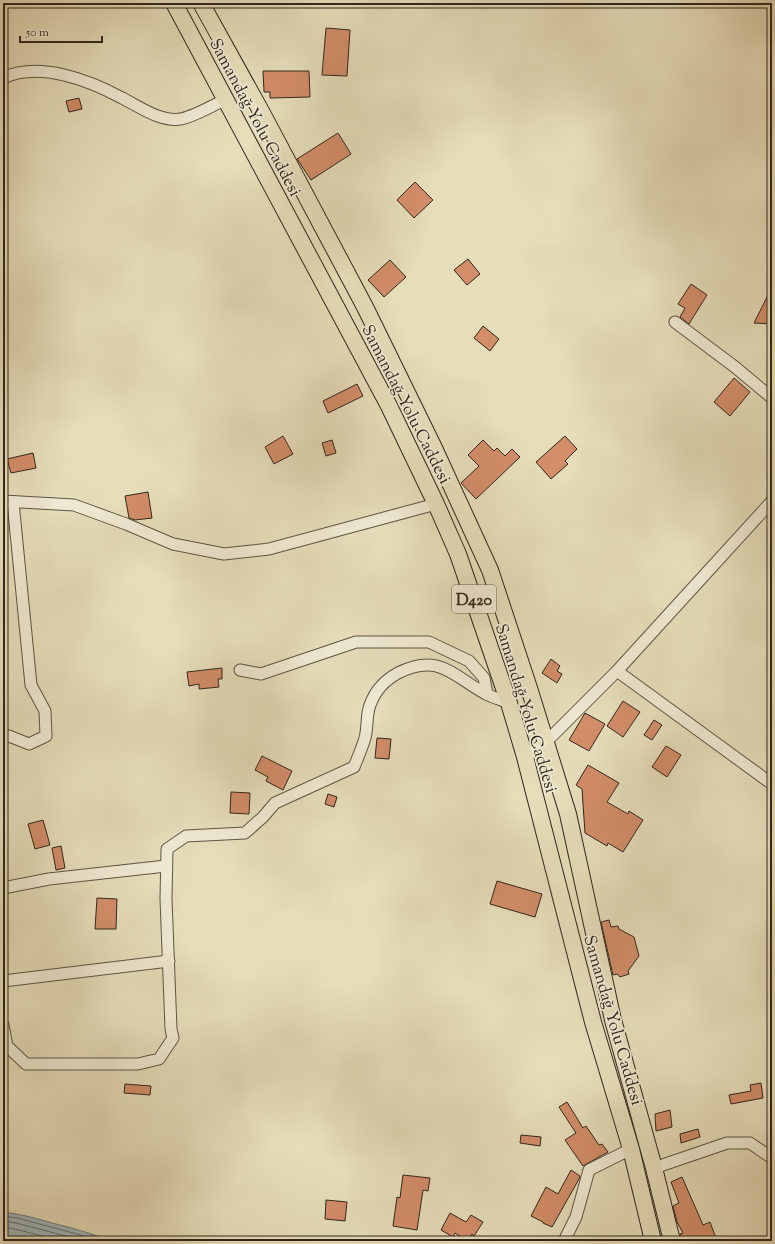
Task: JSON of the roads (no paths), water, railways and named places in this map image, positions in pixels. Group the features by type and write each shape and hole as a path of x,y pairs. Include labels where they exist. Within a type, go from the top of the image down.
{"highway":[{"name":"Samandağ Yolu Caddesi","path":"174,3 389,406 458,554 509,702 525,757 593,1022 631,1149 653,1241"},
{"name":"Samandağ Yolu Caddesi","path":"201,3 262,113 362,300 434,448 490,570 568,814 613,1020 654,1168 672,1241"}],"street":[{"path":"3,78 13,73 42,71 67,76 108,90 147,111 164,118 181,119 205,110 226,99"},
{"path":"675,322 736,368 772,398"},
{"path":"9,736 29,744 46,736 45,711 31,685 8,501 74,505 126,524 173,544 224,554 269,549 436,504"},
{"path":"525,757 546,742 617,671 772,501"},
{"path":"240,670 261,674 356,642 429,642 469,661 484,678 487,694"},
{"path":"3,1025 8,1046 26,1064 138,1064 160,1059 173,1038 171,1029 166,866 167,849 186,836 245,833 263,817 274,803 354,767 365,737 370,706 378,689 391,677 407,669 421,665 438,666 456,674 487,694 509,702"},
{"path":"617,671 772,784"},
{"path":"3,888 49,878 166,866"},
{"path":"3,981 169,962"},
{"path":"654,1168 727,1143 750,1143 772,1158"},
{"path":"564,1241 576,1217 589,1170 631,1149"}],"water":[{"path":"3,1212 40,1219 110,1241 3,1241"}]}
